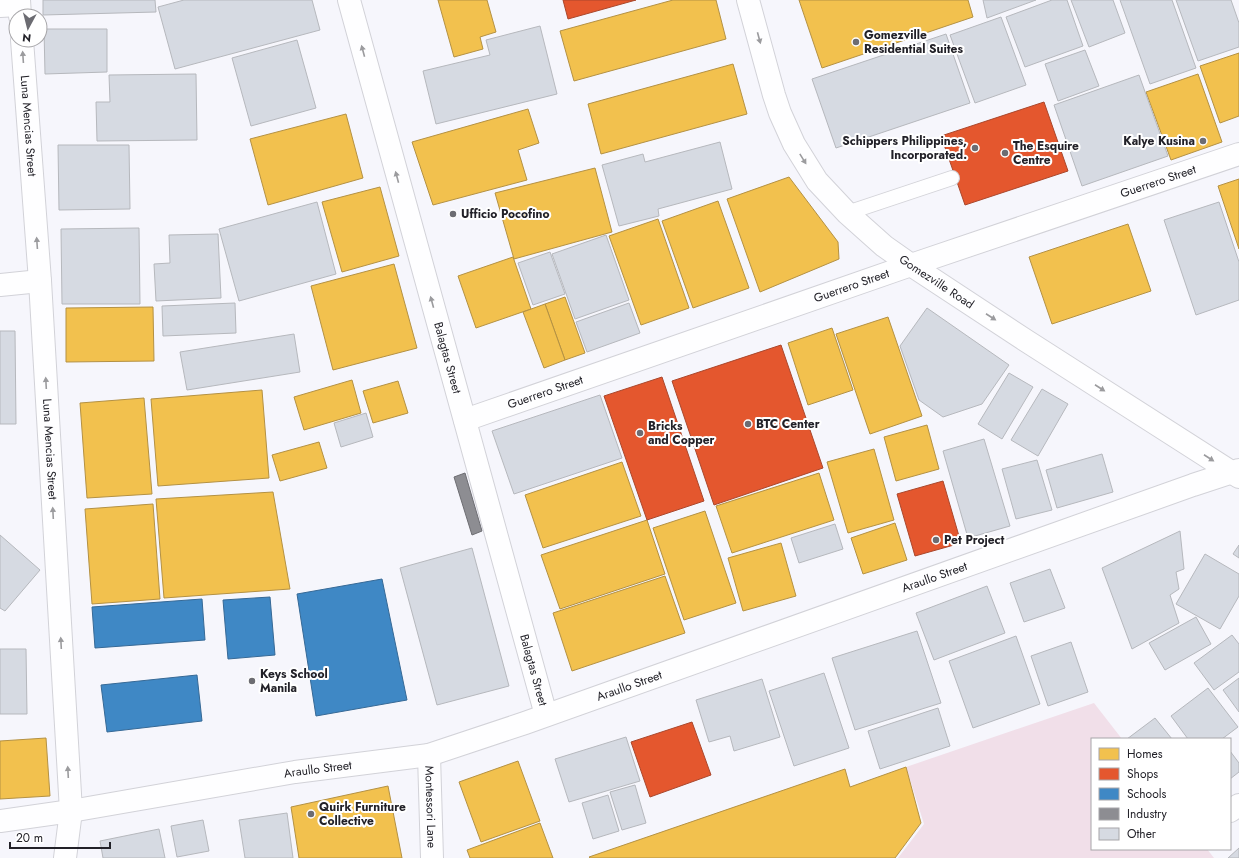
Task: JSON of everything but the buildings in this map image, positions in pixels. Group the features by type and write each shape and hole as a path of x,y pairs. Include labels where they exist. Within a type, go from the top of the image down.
{"street":[{"name":"Balagtas Street","path":"349,0 546,715"},
{"name":"Gomezville Road","path":"748,0 774,95 780,113 794,144 818,181 847,213 884,246 911,265 1025,340 1237,473"},
{"name":"Luna Mencias Street","path":"23,48 40,281 71,811 65,858"},
{"name":"Guerrero Street","path":"464,420 911,265 1239,154"},
{"path":"0,285 40,281"},
{"name":"Araullo Street","path":"0,820 71,811 295,772 429,755 546,715 1193,485 1237,473"},
{"name":"Montessori Lane","path":"429,755 432,858"}],"lane":[{"path":"847,213 952,178"}],"shaded area":[{"path":"1094,703 1121,738 1091,738 1091,850 1208,850 1214,858 898,858 924,824 906,767"}],"place":[{"name":"Gomezville Residential Suites","path":"856,42"},
{"name":"Kalye Kusina","path":"1203,141"},
{"name":"Schippers Philippines, Incorporated.","path":"975,148"},
{"name":"The Esquire Centre","path":"1005,153"},
{"name":"Ufficio Pocofino","path":"453,214"},
{"name":"BTC Center","path":"748,424"},
{"name":"Bricks and Copper","path":"640,433"},
{"name":"Pet Project","path":"936,540"},
{"name":"Keys School Manila","path":"252,681"},
{"name":"Quirk Furniture Collective","path":"311,814"}]}
